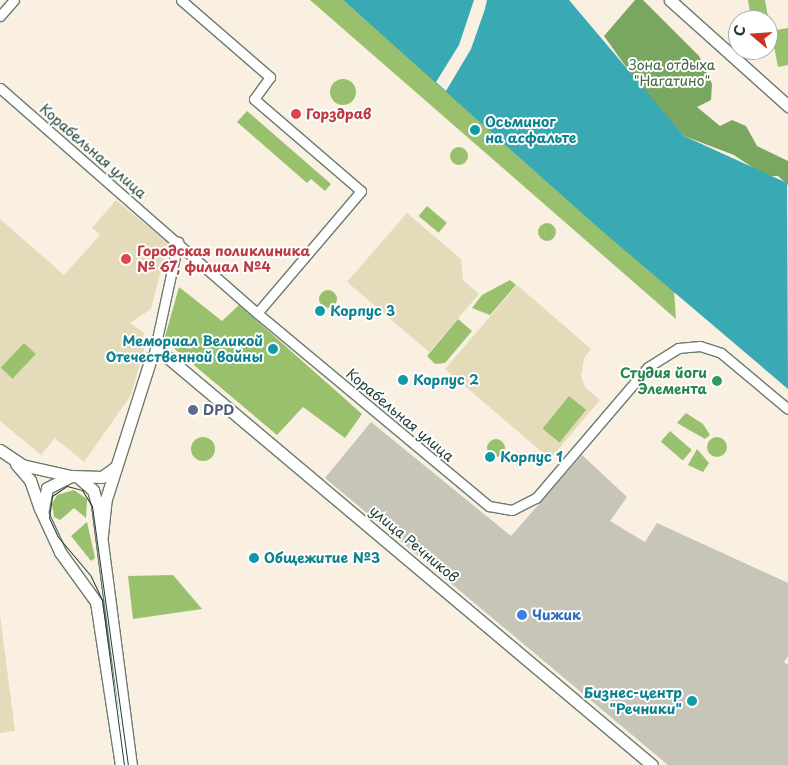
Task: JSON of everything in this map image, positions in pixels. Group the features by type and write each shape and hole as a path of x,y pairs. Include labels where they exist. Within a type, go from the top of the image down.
{"street":[{"path":"0,16 14,0"},
{"path":"181,0 270,76 254,99 361,191 257,313"},
{"path":"670,0 788,106"},
{"name":"Корабельная улица","path":"0,88 257,313 480,499 500,509 523,506 536,498 648,367 678,348 700,346 721,353 788,410"},
{"path":"102,535 106,499 154,353 178,242"},
{"name":"улица Речников","path":"154,353 163,353 652,765"},
{"path":"0,450 30,480 42,513 60,552 91,594 101,617 121,765"},
{"path":"11,459 74,477 102,477 117,466"},
{"path":"42,513 47,488 74,477"},
{"path":"74,477 96,496 131,765"},
{"path":"91,594 101,594 107,586"}],"shaded area":[{"path":"116,200 168,243 151,309 130,323 144,333 142,338 146,343 131,395 84,462 55,438 41,455 0,421 0,219 64,275 100,235 92,228"},
{"path":"407,213 461,259 463,280 479,294 429,352 347,282"},
{"path":"517,285 591,349 584,358 581,376 585,387 600,400 550,459 445,369"},
{"path":"371,422 511,536 582,455 627,497 610,521 645,542 657,523 788,583 788,656 784,662 788,665 788,765 668,765 325,478"},
{"path":"0,615 15,731 0,733"}],"green space":[{"path":"310,0 343,0 674,290 676,319"},
{"name":"Зона отдыха \"Нагатино\"","path":"635,0 643,0 699,56 712,84 711,100 697,107 720,126 732,120 746,126 757,146 788,161 788,185 778,176 765,176 734,155 684,136 642,89 604,36"},
{"path":"748,0 765,0 767,10 750,10"},
{"path":"788,28 788,65 778,67 777,60 778,30"},
{"path":"343,79 352,83 356,92 352,101 343,105 334,101 330,92 334,83"},
{"path":"247,111 331,184 325,191 311,179 307,183 237,122"},
{"path":"455,147 463,147 468,152 466,163 455,165 450,160 450,152"},
{"path":"427,206 447,223 439,233 419,216"},
{"path":"543,223 551,223 556,228 554,239 543,241 538,236 538,228"},
{"path":"510,280 516,285 490,315 472,308 482,295"},
{"path":"179,287 222,321 239,305 362,414 345,438 303,407 277,435 164,340"},
{"path":"328,290 336,295 337,299 332,307 328,308 320,303 319,299 324,291"},
{"path":"458,319 472,331 445,363 435,364 427,356"},
{"path":"24,343 36,354 13,379 1,368"},
{"path":"569,396 586,410 560,442 543,429"},
{"path":"686,413 703,424 710,435 705,439 677,423"},
{"path":"670,431 692,450 683,461 661,442"},
{"path":"203,437 211,441 215,449 211,457 203,461 195,457 191,449 195,441"},
{"path":"713,437 721,437 727,443 727,451 721,457 713,457 707,451 707,443"},
{"path":"496,439 502,442 505,448 502,454 496,457 490,454 487,448 490,442"},
{"path":"697,449 709,463 703,472 688,465"},
{"path":"74,490 87,499 86,518 74,508 60,520 54,517 52,504 57,495"},
{"path":"87,522 95,558 91,561 71,536"},
{"path":"173,575 202,609 133,619 128,576"}],"water":[{"path":"343,0 569,0 684,136 787,183 788,389 602,231"}],"pier":[{"path":"474,0 487,0 485,9 471,49 446,91 436,82 459,45"}],"tram line":[{"path":"124,765 102,600 91,576 58,537 49,518 52,496 67,486 82,490 92,506 128,765"}],"place":[{"name":"Горздрав","path":"296,114"},
{"name":"Осьминог на асфальте","path":"475,130"},
{"name":"Городская поликлиника № 67, филиал №4","path":"126,259"},
{"name":"Корпус 3","path":"320,311"},
{"name":"Мемориал Великой Отечественной войны","path":"273,349"},
{"name":"Корпус 2","path":"403,380"},
{"name":"Студия йоги Элемента","path":"717,381"},
{"name":"DPD","path":"193,410"},
{"name":"Корпус 1","path":"490,457"},
{"name":"Общежитие №3","path":"254,558"},
{"name":"Чижик","path":"522,615"},
{"name":"Бизнес-центр \"Речники\"","path":"692,701"}]}
